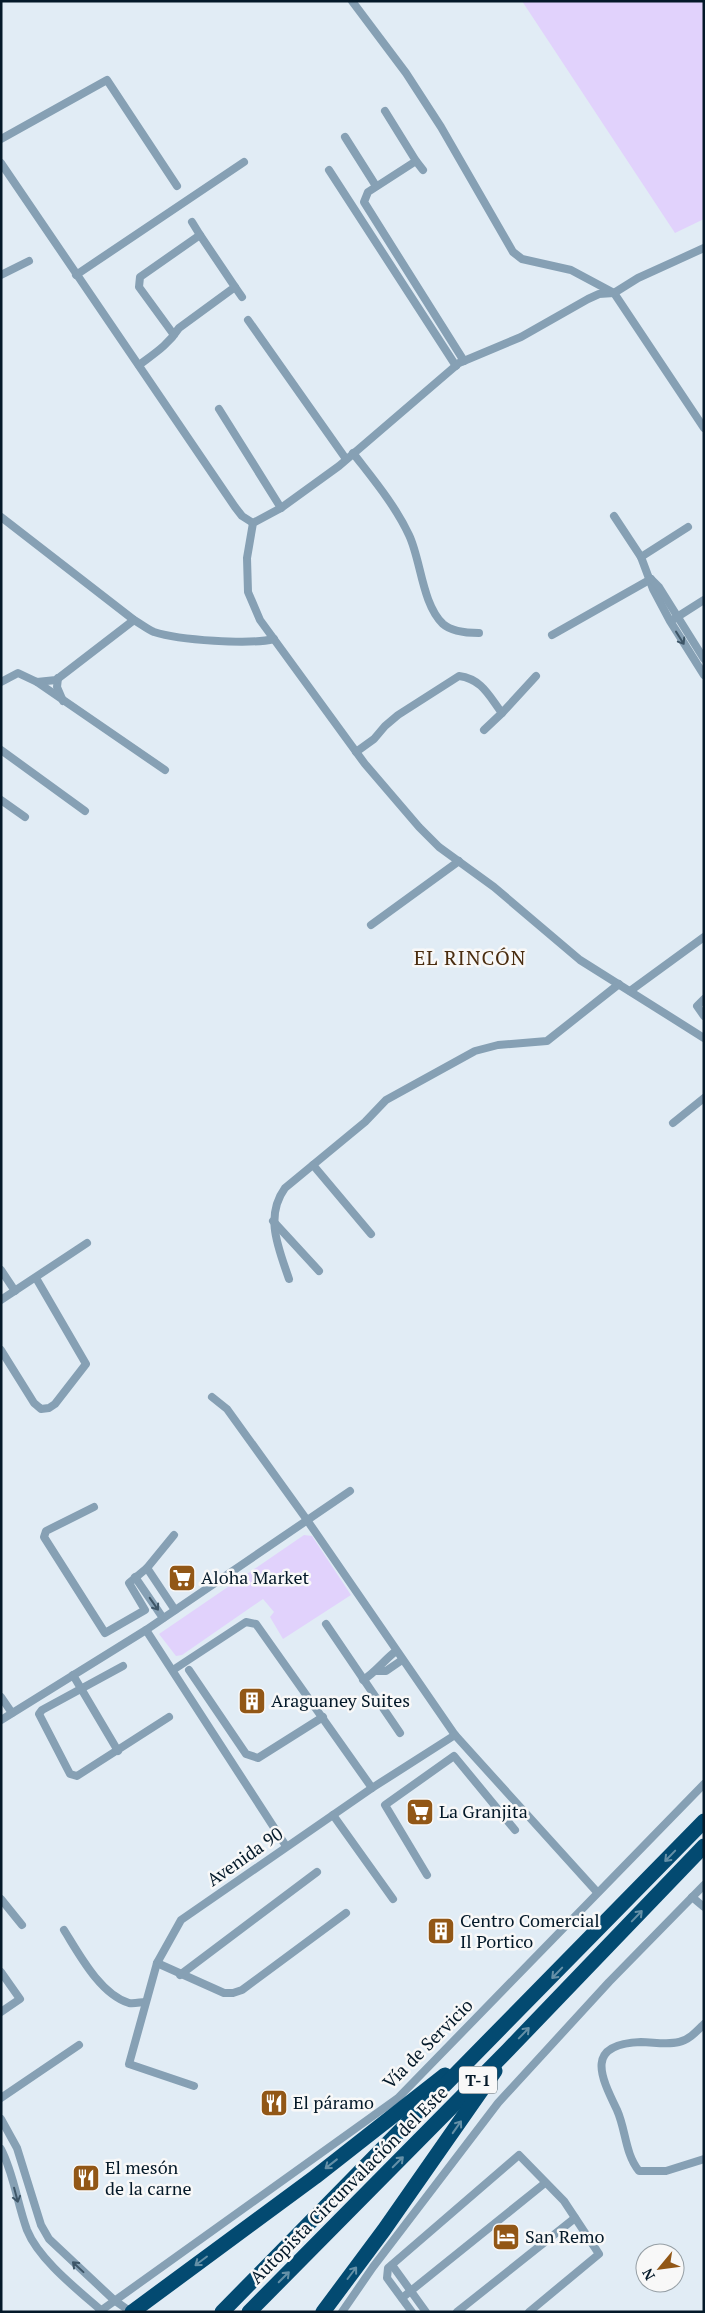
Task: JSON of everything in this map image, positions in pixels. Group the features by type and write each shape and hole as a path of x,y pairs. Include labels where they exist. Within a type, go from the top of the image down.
{"highway":[{"name":"Autopista Circunvalación del Este","path":"222,2312 494,2038 704,1821"},
{"name":"Autopista Circunvalación del Este","path":"249,2312 508,2050 704,1846"},
{"path":"131,2312 315,2177 494,2038"},
{"path":"323,2312 484,2090 508,2050"}],"street":[{"path":"352,1 406,74 441,127 513,252 522,258 571,270 614,293 704,428"},
{"path":"1,139 107,80 177,186"},
{"path":"385,111 423,170"},
{"path":"345,137 376,186"},
{"path":"416,161 368,192 364,202 464,361"},
{"path":"76,275 244,162"},
{"path":"1,163 238,511 253,523"},
{"path":"329,170 456,366"},
{"path":"192,222 242,297"},
{"path":"174,335 139,287 138,281 140,277 200,235"},
{"path":"253,523 282,508 350,456 464,361 521,337 588,299 599,294 614,293 638,278 704,248"},
{"path":"1,275 29,261"},
{"path":"139,364 162,349 179,328 235,287"},
{"path":"248,320 350,456 392,506 410,537 428,596 439,620 446,626 464,633 479,633"},
{"path":"219,409 282,508"},
{"path":"614,516 641,557 651,579 659,587 704,675"},
{"path":"1,518 134,620 150,630 166,634 244,642 274,639"},
{"path":"253,523 247,558 248,592 260,620 356,752 419,827 439,847 510,900 580,960 704,1038"},
{"path":"641,557 688,527"},
{"path":"552,635 651,579"},
{"path":"674,619 704,600"},
{"path":"674,619 704,659"},
{"path":"37,682 47,682 58,678 134,620"},
{"path":"1,682 18,673 37,682 165,770"},
{"path":"356,752 374,739 398,715 459,676 476,680 483,686 502,713"},
{"path":"484,730 536,676"},
{"path":"58,678 57,687 63,700"},
{"path":"1,750 85,810"},
{"path":"1,800 25,817"},
{"path":"371,924 459,861"},
{"path":"630,991 704,937"},
{"path":"289,1279 275,1236 273,1221 278,1196 285,1188 365,1122 386,1100 475,1051 498,1046 548,1041 618,984"},
{"path":"704,999 698,1006 704,1016"},
{"path":"673,1124 704,1098"},
{"path":"313,1165 370,1234"},
{"path":"273,1221 319,1271"},
{"path":"3,1296 36,1278 87,1243"},
{"path":"1,1270 15,1291"},
{"path":"1,1350 34,1403 41,1408 48,1408 55,1404 86,1364 36,1278"},
{"path":"212,1397 227,1409 307,1520 455,1735 597,1892"},
{"path":"1,1720 146,1630 350,1491"},
{"path":"94,1507 46,1532 44,1536 106,1633 145,1610 130,1583 147,1568 174,1535"},
{"path":"147,1568 175,1610"},
{"path":"135,1577 164,1618"},
{"path":"173,1670 246,1622 251,1622 263,1632 372,1788"},
{"path":"326,1624 400,1733"},
{"path":"146,1630 286,1846"},
{"path":"377,1671 380,1664 396,1651"},
{"path":"363,1680 377,1671 386,1671 402,1660"},
{"path":"123,1666 39,1714 70,1774 74,1777 77,1776 169,1718"},
{"path":"189,1670 246,1754 251,1758 258,1758 323,1717"},
{"path":"73,1675 118,1750"},
{"path":"1,1697 12,1713"},
{"name":"Avenida 90","path":"194,2086 129,2064 157,1963 181,1920 286,1846 455,1735"},
{"path":"459,1762 471,1752"},
{"path":"427,1875 385,1805 454,1756 514,1830"},
{"name":"Vía de Servicio","path":"101,2311 398,2098 704,1784"},
{"path":"333,1815 393,1899"},
{"path":"180,1975 317,1872"},
{"path":"342,2312 373,2267 498,2103 609,1982 704,1885"},
{"path":"692,1897 704,1907"},
{"path":"1,1899 22,1925"},
{"path":"157,1963 180,1975 224,1993 233,1993 242,1990 346,1913"},
{"path":"64,1930 89,1970 107,1989 130,2003 145,2002"},
{"path":"1,1972 20,1999 1,2012"},
{"path":"704,2024 680,2042 621,2044 610,2049 600,2063 601,2075 607,2092 622,2121 630,2158 639,2171 666,2172 704,2159"},
{"path":"1,2098 79,2045"},
{"path":"1,2119 17,2148 41,2225 49,2239 114,2300 131,2312"},
{"path":"1,2149 9,2163 28,2231 37,2247 48,2262 101,2311"},
{"path":"412,2312 387,2278 386,2273 392,2265 519,2155 564,2202 599,2254 529,2312"},
{"path":"402,2298 545,2183"},
{"path":"457,2312 575,2218"},
{"path":"37,2247 49,2239"},
{"path":"392,2265 426,2312"}],"shaded area":[{"path":"522,1 704,1 704,219 675,233"},
{"path":"304,1535 312,1536 351,1595 283,1639 270,1617 274,1612 263,1599 182,1655 176,1656 159,1634"}],"place":[{"name":"Aloha Market","path":"182,1578"},
{"name":"Araguaney Suites","path":"252,1701"},
{"name":"La Granjita","path":"420,1812"},
{"name":"Centro Comercial Il Portico","path":"441,1931"},
{"name":"El páramo","path":"274,2103"},
{"name":"El mesón de la carne","path":"86,2178"},
{"name":"San Remo","path":"506,2237"}],"district":[{"name":"EL RINCÓN","path":"470,958"}]}
